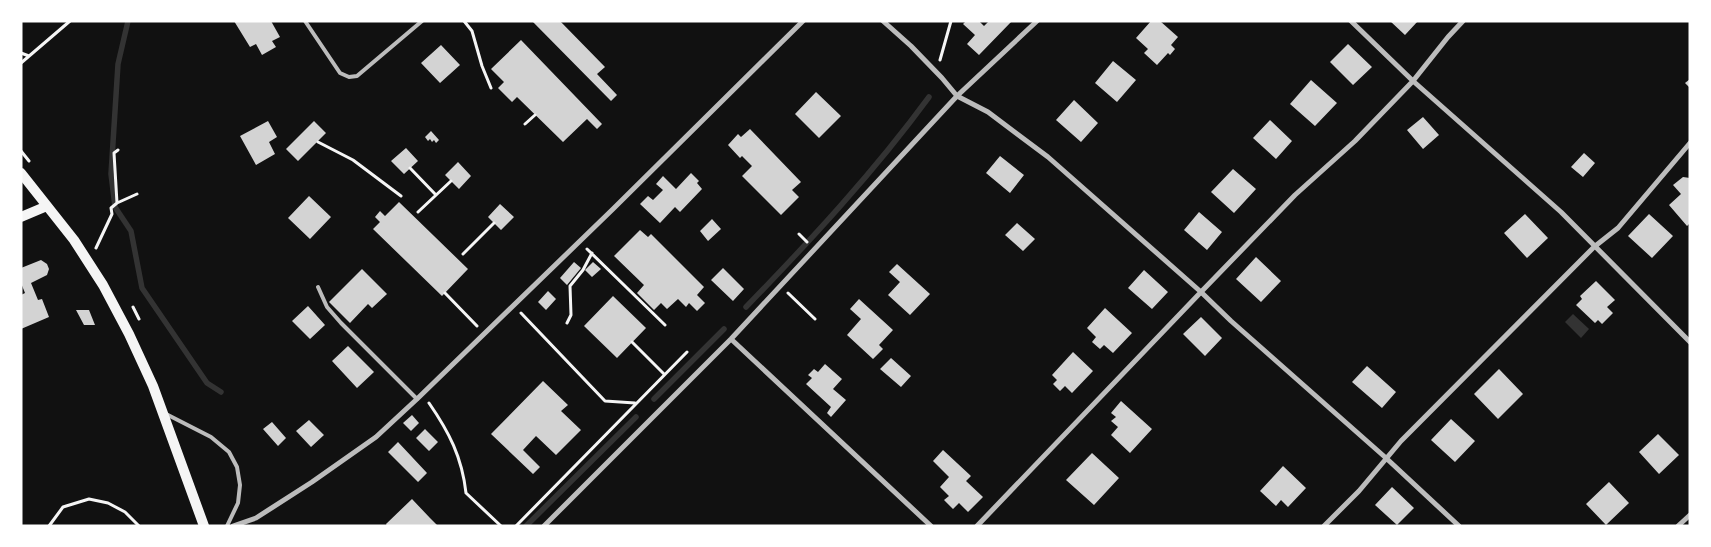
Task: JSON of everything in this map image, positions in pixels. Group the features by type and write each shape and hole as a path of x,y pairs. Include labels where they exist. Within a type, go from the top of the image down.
{"main road":[{"path":"21,173 74,240 103,285 129,334 153,386 204,526"},
{"path":"21,217 47,206"}],"street":[{"path":"233,526 256,518 376,437 484,334 803,21"},
{"path":"883,21 911,46 957,96 988,112 1048,157 1386,458 1459,526"},
{"path":"546,524 731,340 957,96 1037,21"},
{"path":"1351,21 1413,81 1561,212 1690,342"},
{"path":"977,526 1295,195 1355,141 1413,81 1462,21"},
{"path":"1324,526 1359,491 1386,458 1594,247 1618,228 1690,143"},
{"path":"731,340 931,526"},
{"path":"1678,526 1690,515"},
{"path":"546,524 554,526"}],"lane":[{"path":"305,21 340,73 357,76 422,21"},
{"path":"318,287 326,307 417,399"},
{"path":"161,411 211,437 229,452 237,467 240,485 238,503 227,526"}],"path":[{"path":"21,63 70,21"},
{"path":"464,21 472,31 482,66 491,88"},
{"path":"936,72 952,21"},
{"path":"21,53 29,56"},
{"path":"525,124 534,115"},
{"path":"318,142 353,160 401,196"},
{"path":"117,203 114,153 118,150"},
{"path":"410,168 436,195"},
{"path":"418,212 451,181"},
{"path":"96,248 112,214 111,208 117,203 137,194"},
{"path":"462,254 494,223"},
{"path":"579,241 665,325"},
{"path":"567,323 571,315 570,286 583,270 592,253"},
{"path":"780,286 815,319"},
{"path":"445,293 484,334"},
{"path":"513,305 605,401 636,403"},
{"path":"632,342 664,374"},
{"path":"516,526 687,352"},
{"path":"422,394 451,436 464,473 466,493 501,526"},
{"path":"49,526 63,507 89,499 108,503 125,512 139,526"}],"shaded area":[{"path":"1573,314 1589,329 1581,338 1565,322"}],"building":[{"path":"234,21 271,21 280,37 272,41 276,47 262,55 256,44 250,47"},
{"path":"534,21 560,21 605,67 597,74 617,95 611,101"},
{"path":"966,21 979,21 984,26 989,21 1012,21 979,55 967,44 975,35 963,24"},
{"path":"1151,21 1160,21 1178,37 1171,45 1175,49 1170,55 1168,53 1157,65 1144,53 1148,49 1136,38"},
{"path":"1390,21 1418,21 1405,35"},
{"path":"521,40 602,124 597,129 587,119 563,142 517,97 512,102 498,88 504,82 491,69"},
{"path":"1348,44 1372,67 1353,85 1330,62"},
{"path":"441,45 460,65 440,83 421,63"},
{"path":"1113,61 1136,80 1117,102 1095,83"},
{"path":"1690,79 1690,88 1685,83"},
{"path":"1311,80 1337,103 1315,126 1290,104"},
{"path":"816,92 841,116 819,138 795,114"},
{"path":"1074,100 1098,123 1081,142 1056,120"},
{"path":"1423,117 1439,135 1423,149 1407,130"},
{"path":"1270,120 1292,141 1276,159 1253,138"},
{"path":"268,121 277,137 269,142 275,154 256,165 240,136"},
{"path":"314,121 326,133 298,161 286,149"},
{"path":"750,129 801,182 792,190 799,197 781,215 742,176 752,166 742,156 740,158 728,145 738,134 741,137"},
{"path":"431,131 439,140 436,143 430,139 428,141 425,137"},
{"path":"406,148 418,161 404,174 391,161"},
{"path":"1584,153 1595,163 1583,177 1571,167"},
{"path":"1000,156 1024,175 1010,193 986,173"},
{"path":"458,162 471,176 459,189 445,175"},
{"path":"1233,169 1256,189 1234,213 1211,192"},
{"path":"691,173 699,181 697,183 702,189 680,212 675,207 660,223 640,204 648,196 653,200 663,190 656,184 663,176 676,189"},
{"path":"1683,177 1690,178 1690,223 1687,226 1669,205 1681,194 1673,185"},
{"path":"309,196 331,217 310,239 288,218"},
{"path":"399,202 468,269 442,296 373,229 380,222 375,217 380,211 385,216"},
{"path":"500,204 514,217 501,230 488,217"},
{"path":"1199,212 1222,232 1207,250 1184,230"},
{"path":"1525,214 1548,238 1527,258 1504,233"},
{"path":"1649,214 1673,236 1652,258 1628,236"},
{"path":"712,219 721,229 708,241 700,231"},
{"path":"1017,223 1035,239 1023,251 1005,235"},
{"path":"640,230 648,237 651,234 704,287 697,295 705,303 697,311 689,303 686,307 678,299 667,309 661,303 654,310 637,293 644,285 614,256"},
{"path":"1256,257 1281,281 1261,302 1236,279"},
{"path":"41,260 47,264 49,269 47,275 31,283 38,300 42,299 49,317 21,329 21,295 25,293 21,283 21,268"},
{"path":"574,262 581,268 567,285 560,278"},
{"path":"593,262 601,269 592,277 585,270"},
{"path":"897,264 930,294 910,315 888,295 900,282 889,272"},
{"path":"723,268 744,289 733,301 711,280"},
{"path":"362,269 387,294 372,308 368,304 350,323 329,302"},
{"path":"1144,270 1168,292 1152,309 1128,288"},
{"path":"1596,281 1615,300 1607,307 1613,313 1602,324 1598,320 1595,323 1576,305 1582,299 1580,296"},
{"path":"548,291 556,299 546,310 538,302"},
{"path":"613,296 646,328 617,358 584,326"},
{"path":"859,299 893,330 879,345 883,349 873,359 847,335 861,319 850,309"},
{"path":"308,306 325,325 310,339 292,321"},
{"path":"1105,308 1132,333 1113,353 1104,345 1100,349 1092,342 1096,337 1087,328"},
{"path":"76,310 89,310 95,325 84,325"},
{"path":"1201,317 1222,338 1205,356 1183,334"},
{"path":"348,346 374,372 357,388 332,361"},
{"path":"1073,352 1093,371 1072,393 1065,386 1060,391 1053,384 1057,380 1052,375"},
{"path":"891,358 911,376 901,387 880,369"},
{"path":"825,364 842,379 833,389 846,400 831,417 827,413 831,407 806,384 812,378 808,375 814,369 818,372"},
{"path":"1367,366 1396,392 1382,408 1352,382"},
{"path":"1499,369 1523,394 1498,419 1474,394"},
{"path":"543,381 568,405 561,411 581,430 556,455 536,436 523,450 540,467 533,474 491,434"},
{"path":"1121,401 1152,429 1130,453 1111,435 1118,427 1111,421 1116,417 1111,413"},
{"path":"412,415 419,423 411,431 403,423"},
{"path":"1451,419 1475,441 1455,462 1431,440"},
{"path":"309,420 324,435 311,447 296,431"},
{"path":"272,422 286,438 278,446 263,429"},
{"path":"425,429 438,442 429,451 416,438"},
{"path":"1658,434 1679,455 1659,474 1639,452"},
{"path":"398,442 427,473 418,482 388,452"},
{"path":"943,450 971,476 966,481 983,497 968,512 959,503 953,509 944,500 949,496 940,487 949,477 933,461"},
{"path":"1092,453 1119,478 1094,505 1066,480"},
{"path":"1283,466 1306,488 1288,507 1281,500 1276,506 1260,491"},
{"path":"1609,482 1629,503 1606,525 1586,504"},
{"path":"1392,487 1414,508 1397,525 1375,505"},
{"path":"412,499 438,526 387,526 386,524"}],"waterway":[{"path":"128,21 118,64 111,174 115,207 131,231 142,288 207,383 221,392"},
{"path":"746,307 841,205 929,97"},
{"path":"654,399 724,329"},
{"path":"526,526 636,417"}]}
